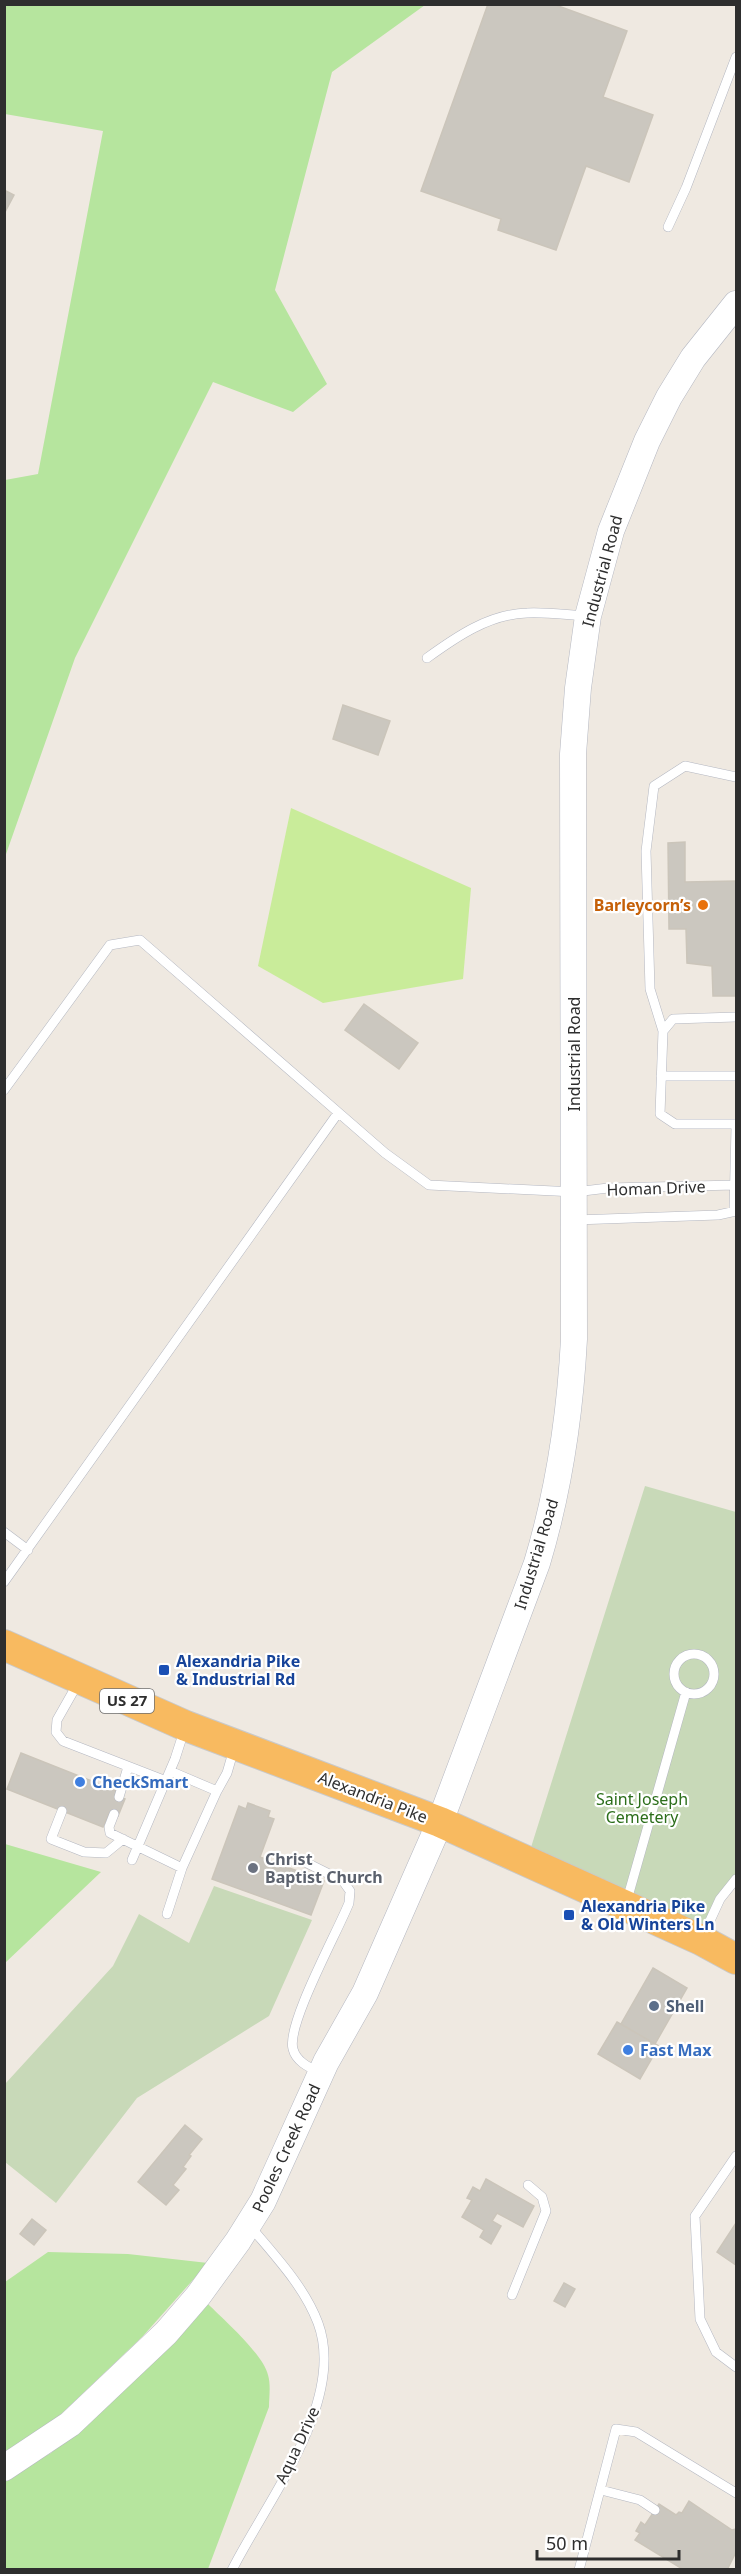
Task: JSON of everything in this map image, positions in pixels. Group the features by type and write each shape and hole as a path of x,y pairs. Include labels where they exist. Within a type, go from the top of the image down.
{"highway":[{"name":"Alexandria Pike","path":"4,1645 80,1681 186,1726 440,1822 701,1940 736,1959"}],"main road":[{"name":"Industrial Road","path":"440,1822 537,1563 554,1498 571,1393 575,1220 573,754 579,678 588,616 611,531 647,441 693,358 736,304"},
{"name":"Pooles Creek Road","path":"4,2468 70,2424 159,2340 198,2296 249,2224 271,2186 321,2073 365,1993 440,1822"}],"lane":[{"path":"668,227 686,188 736,57"},
{"path":"427,658 460,634 497,618 525,613 588,616"},
{"path":"735,1211 736,1125 675,1124 660,1113 663,1031 650,989 646,851 654,786 685,766 736,777"},
{"name":"Homan Drive","path":"4,1090 110,945 140,940 385,1154 429,1185 575,1192 608,1188 736,1186"},
{"path":"663,1031 673,1019 736,1017"},
{"path":"661,1076 736,1076"},
{"path":"4,1582 338,1113"},
{"name":"Homan Drive","path":"575,1220 718,1215 735,1211"},
{"path":"4,1532 28,1550"},
{"path":"692,1653 705,1656 710,1661 715,1674 711,1686 699,1694 686,1692 676,1683 674,1670 676,1664 692,1653"},
{"path":"80,1681 57,1720 56,1732 63,1741 166,1781"},
{"path":"625,1905 686,1692"},
{"path":"132,1860 166,1781 186,1726"},
{"path":"167,1914 183,1868 227,1773 235,1745"},
{"path":"119,1797 128,1767"},
{"path":"170,1771 217,1791"},
{"path":"62,1811 51,1839 84,1852 106,1853 123,1839"},
{"path":"114,1814 109,1827 110,1833 183,1868"},
{"path":"305,1862 343,1881 350,1891 349,1903 305,2001 291,2039 293,2051 303,2064 321,2073"},
{"path":"701,1940 720,1899 736,1879"},
{"path":"736,2156 695,2216 700,2319 716,2352 736,2367"},
{"path":"512,2295 546,2211 542,2197 528,2185"},
{"name":"Aqua Drive","path":"232,2570 309,2427 323,2384 319,2324 293,2279 249,2224"},
{"path":"579,2570 616,2429 636,2432 736,2493"},
{"path":"601,2490 640,2500 655,2510"}],"green space":[{"path":"5,4 425,5 332,72 275,290 327,384 293,412 213,382 75,658 5,857 5,480 38,474 103,131 5,114"},
{"path":"291,808 471,888 463,979 323,1003 258,966"},
{"name":"Saint Joseph Cemetery","path":"645,1486 736,1512 736,1879 701,1940 527,1860"},
{"path":"4,1844 101,1872 5,1963"},
{"path":"214,1886 312,1920 269,2016 137,2098 56,2203 5,2162 5,2084 113,1966 139,1914 189,1943"},
{"path":"48,2252 128,2254 208,2263 143,2336 32,2442 5,2455 5,2282"},
{"path":"208,2304 259,2357 268,2375 270,2387 269,2407 208,2569 5,2569 4,2479 51,2453 140,2373"}],"building":[{"path":"488,4 553,4 627,31 603,97 653,115 629,182 586,166 556,250 498,230 501,219 421,191"},
{"path":"4,190 14,195 4,214"},
{"path":"343,705 390,721 378,755 333,739"},
{"name":"Barleycorn’s","path":"685,842 685,882 736,881 736,996 713,996 712,966 687,963 686,929 669,929 668,843"},
{"path":"364,1004 418,1043 399,1069 345,1030"},
{"path":"21,1753 117,1791 115,1795 125,1799 118,1816 109,1813 103,1827 7,1789"},
{"name":"Christ Baptist Church","path":"248,1803 270,1811 268,1817 274,1819 260,1857 324,1881 311,1915 212,1879 239,1806 246,1809"},
{"name":"Shell","path":"653,1968 687,1988 655,2044 621,2024"},
{"name":"Fast Max","path":"617,2022 659,2046 640,2079 598,2054"},
{"path":"185,2125 202,2139 189,2155 191,2156 183,2167 186,2169 173,2185 179,2190 166,2205 138,2182"},
{"path":"486,2179 534,2206 523,2227 497,2213 492,2221 501,2226 491,2244 480,2237 484,2230 462,2217 472,2200 467,2198 473,2187 480,2191"},
{"path":"32,2219 46,2230 34,2245 20,2234"},
{"path":"736,2223 736,2265 717,2252"},
{"path":"564,2283 575,2289 565,2307 554,2301"},
{"path":"689,2501 732,2530 736,2529 736,2552 727,2570 684,2570 635,2540 640,2533 636,2531 641,2522 645,2525 659,2504 676,2515 679,2512 682,2513"}],"place":[{"name":"Barleycorn’s","path":"703,905"},
{"name":"Alexandria Pike & Industrial Rd","path":"164,1670"},
{"name":"CheckSmart","path":"80,1782"},
{"name":"Christ Baptist Church","path":"253,1868"},
{"name":"Alexandria Pike & Old Winters Ln","path":"569,1915"},
{"name":"Shell","path":"654,2006"},
{"name":"Fast Max","path":"628,2050"}]}
